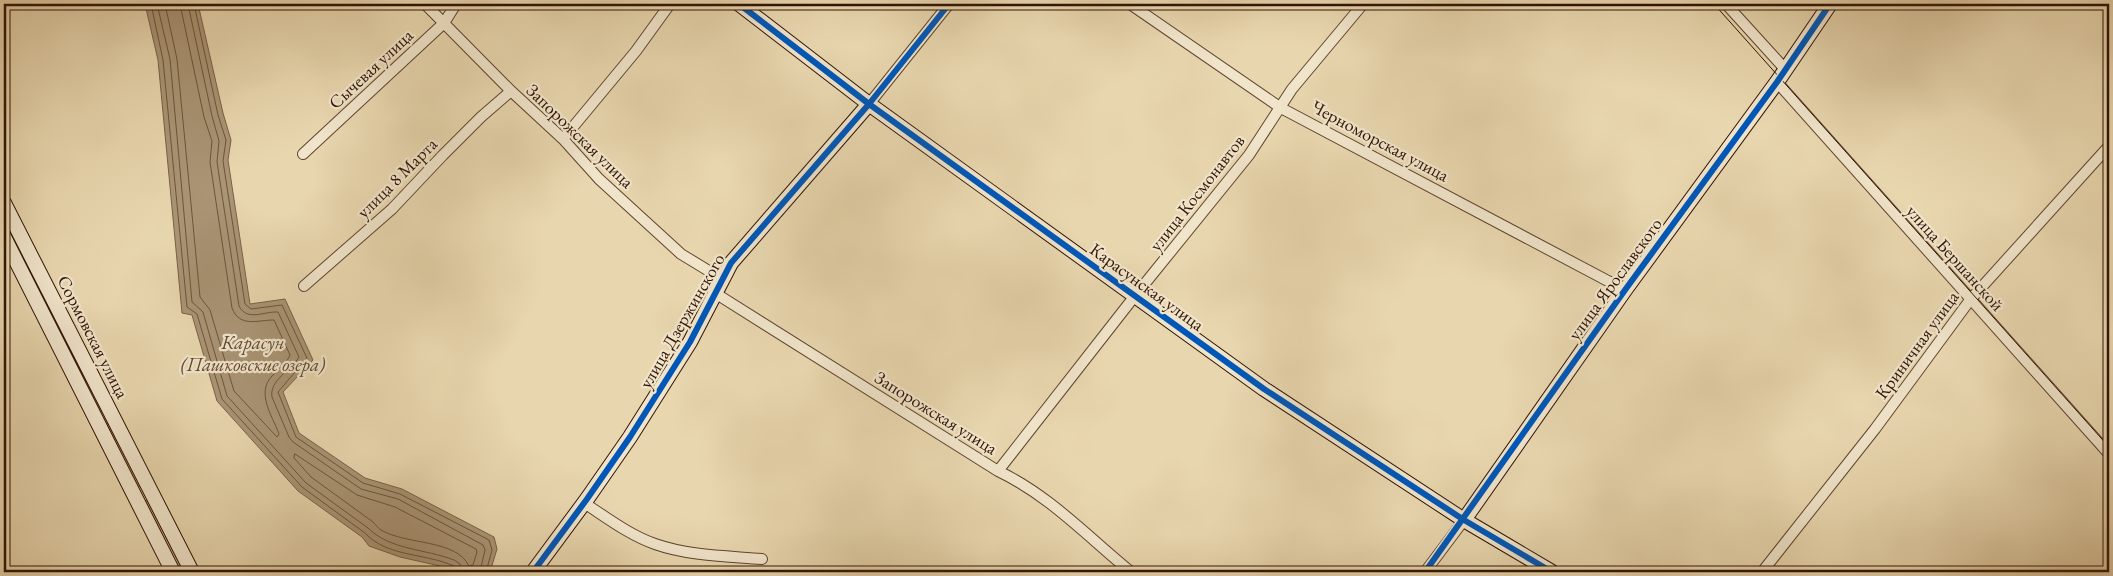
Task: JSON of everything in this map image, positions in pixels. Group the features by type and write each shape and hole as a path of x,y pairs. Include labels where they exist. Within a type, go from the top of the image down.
{"street":[{"name":"Запорожская улица","path":"425,4 511,91 563,139 599,179 681,254 722,279"},
{"name":"Сычевая улица","path":"303,154 444,23 456,4"},
{"path":"563,139 636,51 670,4"},
{"name":"Карасунская улица","path":"739,4 869,104 1264,389 1464,520 1552,572"},
{"name":"улица Дзержинского","path":"532,572 584,503 630,437 690,342 731,263 869,104 949,4"},
{"name":"Черноморская улица","path":"1130,4 1281,108 1626,290"},
{"name":"улица Космонавтов","path":"998,471 1134,297 1249,155 1292,89 1363,4"},
{"path":"1726,4 1785,69"},
{"name":"улица Ярославского","path":"1425,572 1777,82 1830,4"},
{"name":"улица Бершанской","path":"1777,82 2109,454"},
{"name":"улица 8 Марта","path":"304,286 392,209 443,154 511,91"},
{"name":"Криничная улица","path":"1762,572 1876,429 1970,300 2109,146"},
{"name":"Сормовская улица","path":"4,203 148,489 192,572"},
{"name":"Сормовская улица","path":"4,237 173,572"},
{"name":"Запорожская улица","path":"715,293 1010,477 1069,517 1131,572"},
{"path":"134,496 148,489"},
{"path":"584,503 636,535 654,543 709,555 762,559"}],"shaded area":[{"path":"4,212 37,280 36,282 33,281 4,222"},
{"path":"43,296 46,297 75,355 73,359 42,298"},
{"path":"109,422 140,486 136,486 105,425"},
{"path":"146,500 149,502 185,572 180,572 178,569 144,502"}],"water":[{"name":"Карасун (Пашковские озера)","path":"145,4 198,4 231,140 228,160 250,304 285,299 313,360 283,392 299,433 365,478 402,489 494,537 497,549 490,572 456,572 440,566 400,557 369,546 362,537 298,491 217,401 192,315 182,313 158,60"}],"tram line":[{"path":"1714,4 2109,447"}],"cycle path":[{"path":"739,4 869,104 1264,389 1464,520 1552,572"},
{"path":"533,572 630,437 690,342 731,263 869,104 949,4"},
{"path":"1425,572 1625,290 1777,82 1830,4"}]}
